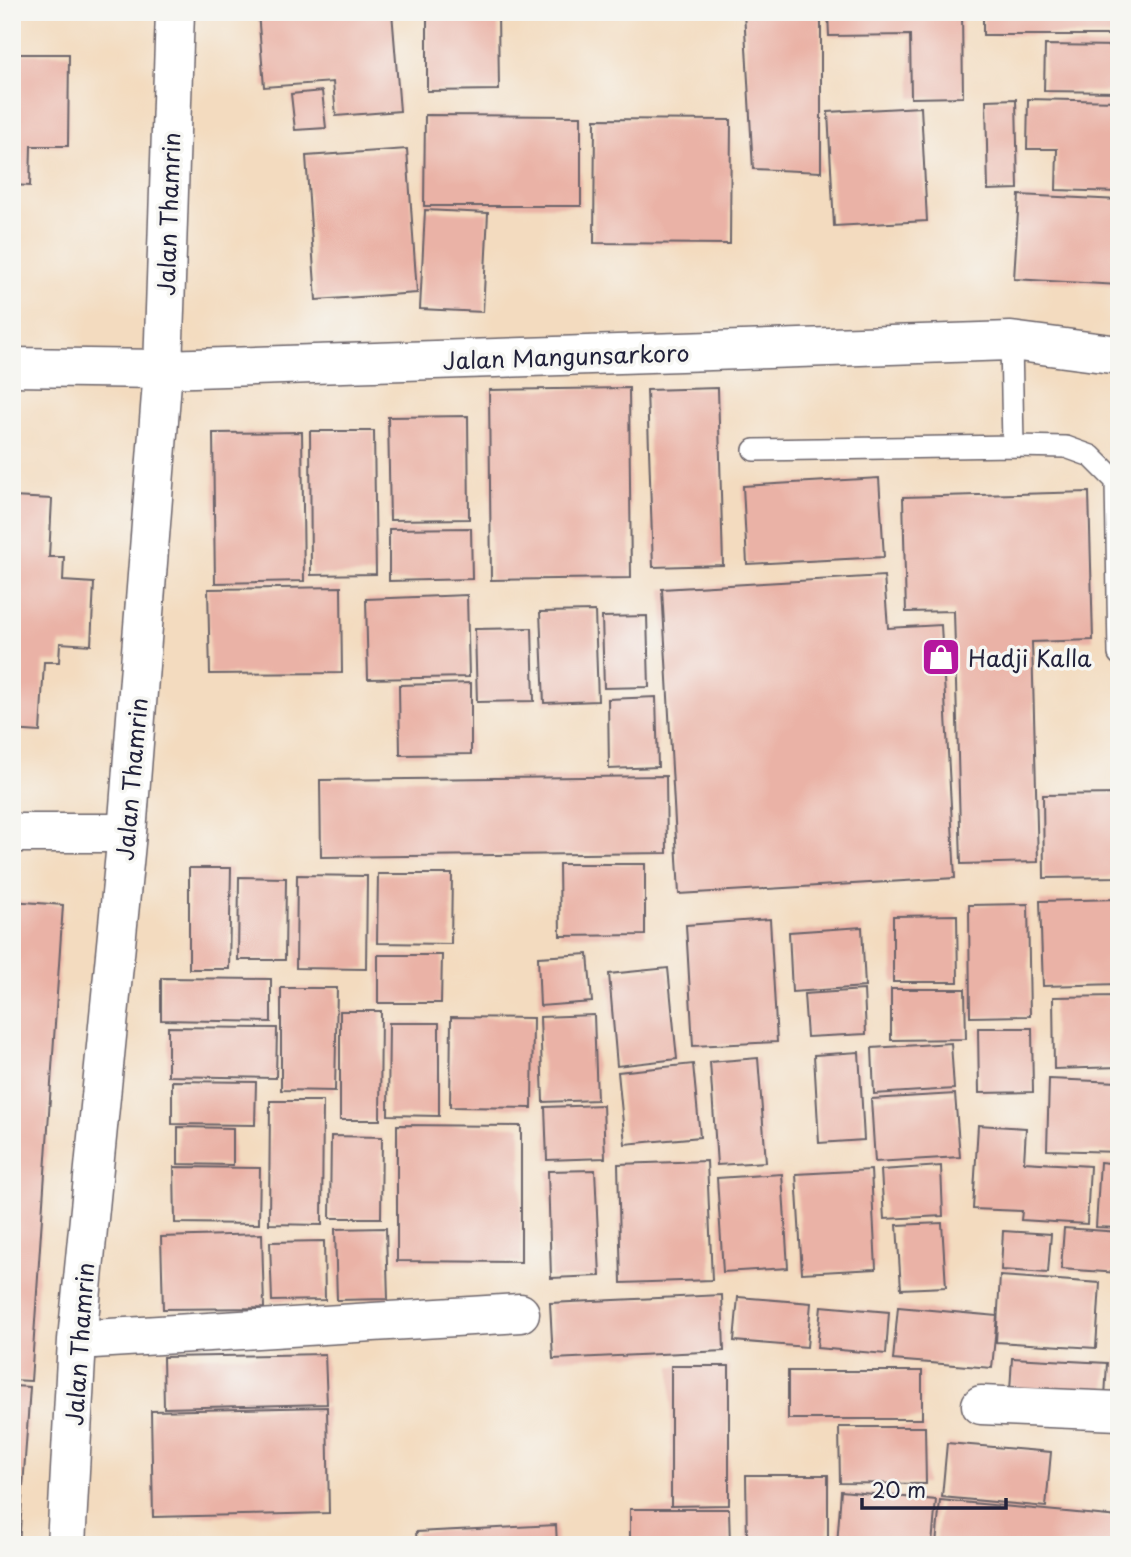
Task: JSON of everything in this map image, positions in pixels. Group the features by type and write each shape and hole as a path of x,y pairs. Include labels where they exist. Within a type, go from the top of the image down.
{"street":[{"name":"Jalan Thamrin","path":"66,1545 77,1340 127,833 163,369 174,12"},
{"name":"Jalan Mangunsarkoro","path":"12,367 163,369 1011,341 1119,355"},
{"path":"12,833 127,833"},
{"path":"77,1340 520,1313"},
{"path":"981,1405 1119,1411"}],"lane":[{"path":"1011,341 1013,446"},
{"path":"754,450 1013,446 1066,447 1091,456 1116,481 1119,654"}],"building":[{"path":"258,12 392,12 400,111 336,116 333,82 264,87"},
{"path":"427,12 498,12 499,90 427,91"},
{"path":"744,12 821,12 821,172 753,169"},
{"path":"828,12 962,12 963,97 911,98 910,35 829,36"},
{"path":"983,12 1119,12 1119,35 983,35"},
{"path":"1045,45 1119,46 1119,92 1044,91"},
{"path":"12,54 69,54 68,146 31,146 30,186 12,185"},
{"path":"322,91 326,128 295,130 291,94"},
{"path":"1016,99 1018,189 988,190 986,100"},
{"path":"1028,99 1119,101 1119,192 1056,190 1057,149 1027,149"},
{"path":"921,107 927,221 834,226 828,112"},
{"path":"425,115 581,116 581,206 424,206"},
{"path":"595,119 731,120 730,244 594,243"},
{"path":"407,149 417,293 316,300 306,156"},
{"path":"1019,195 1119,200 1119,285 1014,279"},
{"path":"425,210 488,213 483,312 420,309"},
{"path":"629,388 631,578 491,580 489,390"},
{"path":"718,388 723,565 653,567 647,390"},
{"path":"468,416 469,519 390,520 388,417"},
{"path":"310,431 374,431 376,574 311,575"},
{"path":"302,432 304,581 215,583 213,433"},
{"path":"879,478 884,557 747,564 743,486"},
{"path":"1089,492 1093,640 1032,642 1038,862 961,864 954,611 906,612 903,497"},
{"path":"12,497 52,499 49,557 64,557 63,581 94,583 91,645 60,643 59,662 44,662 40,732 12,730"},
{"path":"471,528 472,579 389,581 389,529"},
{"path":"884,576 888,628 941,625 955,878 679,894 662,589"},
{"path":"341,587 342,673 210,674 208,589"},
{"path":"467,595 469,677 368,679 366,599"},
{"path":"595,611 598,701 544,703 540,612"},
{"path":"647,616 649,687 604,688 602,617"},
{"path":"532,628 534,701 477,702 475,629"},
{"path":"471,683 471,754 400,755 399,685"},
{"path":"656,697 658,767 609,769 608,699"},
{"path":"666,776 667,853 321,857 320,780"},
{"path":"1119,794 1119,877 1044,878 1043,795"},
{"path":"559,864 645,864 645,935 560,936"},
{"path":"189,868 231,868 229,969 189,969"},
{"path":"378,874 452,874 451,944 377,943"},
{"path":"297,875 367,876 366,969 296,968"},
{"path":"239,877 286,878 285,960 238,960"},
{"path":"1119,899 1119,984 1043,986 1040,901"},
{"path":"12,901 63,905 31,1381 12,1380"},
{"path":"1028,904 1030,1016 970,1017 969,905"},
{"path":"957,915 958,982 893,982 893,916"},
{"path":"770,919 777,1042 693,1046 686,925"},
{"path":"862,927 865,987 792,992 789,932"},
{"path":"588,954 592,1002 540,1006 538,957"},
{"path":"378,955 442,955 441,1003 378,1003"},
{"path":"668,968 677,1059 617,1066 609,974"},
{"path":"161,978 271,979 271,1022 161,1020"},
{"path":"281,988 337,988 335,1091 281,1090"},
{"path":"891,989 965,989 966,1039 891,1040"},
{"path":"864,990 866,1034 807,1037 804,994"},
{"path":"1119,996 1119,1067 1054,1069 1053,997"},
{"path":"340,1011 381,1011 380,1120 340,1120"},
{"path":"594,1015 597,1100 543,1102 540,1017"},
{"path":"451,1017 533,1018 532,1108 450,1107"},
{"path":"389,1023 439,1023 439,1116 388,1115"},
{"path":"168,1027 277,1028 276,1078 168,1076"},
{"path":"978,1028 1032,1028 1033,1092 979,1093"},
{"path":"951,1043 954,1089 874,1094 872,1048"},
{"path":"859,1052 864,1140 819,1143 814,1055"},
{"path":"758,1058 766,1162 717,1165 710,1062"},
{"path":"693,1064 700,1137 625,1144 618,1072"},
{"path":"1049,1079 1119,1082 1119,1152 1047,1150"},
{"path":"172,1081 256,1082 255,1125 172,1124"},
{"path":"955,1094 960,1157 875,1162 871,1099"},
{"path":"270,1101 323,1101 322,1225 269,1224"},
{"path":"603,1105 605,1158 547,1160 545,1107"},
{"path":"397,1125 521,1126 521,1262 397,1261"},
{"path":"978,1125 1026,1128 1024,1162 1090,1166 1087,1224 1021,1220 1022,1211 973,1209"},
{"path":"178,1127 233,1128 233,1165 178,1164"},
{"path":"331,1136 382,1137 381,1218 330,1218"},
{"path":"707,1161 712,1280 621,1283 618,1164"},
{"path":"1100,1162 1119,1164 1119,1228 1096,1227"},
{"path":"941,1166 943,1216 884,1219 881,1170"},
{"path":"174,1167 260,1168 259,1224 175,1223"},
{"path":"595,1170 600,1276 551,1278 548,1171"},
{"path":"871,1170 876,1269 802,1273 796,1174"},
{"path":"782,1174 788,1268 723,1272 717,1178"},
{"path":"942,1223 946,1287 901,1289 897,1225"},
{"path":"386,1228 388,1299 337,1300 335,1229"},
{"path":"1064,1228 1119,1232 1119,1273 1061,1269"},
{"path":"1003,1231 1051,1234 1048,1273 1001,1270"},
{"path":"262,1234 264,1308 163,1309 161,1237"},
{"path":"324,1241 325,1300 272,1301 270,1242"},
{"path":"1000,1276 1100,1283 1096,1348 996,1342"},
{"path":"722,1295 724,1351 553,1359 550,1303"},
{"path":"738,1297 811,1303 807,1347 734,1341"},
{"path":"821,1306 889,1312 886,1354 817,1348"},
{"path":"898,1307 997,1316 992,1368 893,1360"},
{"path":"325,1354 327,1404 164,1408 163,1357"},
{"path":"1117,1357 1119,1377 1115,1377"},
{"path":"1012,1358 1107,1363 1105,1397 1010,1391"},
{"path":"671,1366 729,1366 729,1505 671,1506"},
{"path":"788,1371 922,1371 922,1419 788,1419"},
{"path":"12,1386 30,1387 19,1545 12,1545"},
{"path":"327,1407 329,1513 153,1517 151,1411"},
{"path":"839,1427 925,1427 926,1484 840,1483"},
{"path":"947,1443 1051,1452 1046,1507 942,1497"},
{"path":"746,1475 828,1475 828,1545 747,1545"},
{"path":"841,1491 936,1500 932,1545 837,1545"},
{"path":"940,1500 1119,1517 1119,1545 936,1545"},
{"path":"630,1509 729,1509 730,1545 630,1545"},
{"path":"556,1525 557,1545 417,1545 416,1532"}],"place":[{"name":"Hadji Kalla","path":"941,657"}]}
